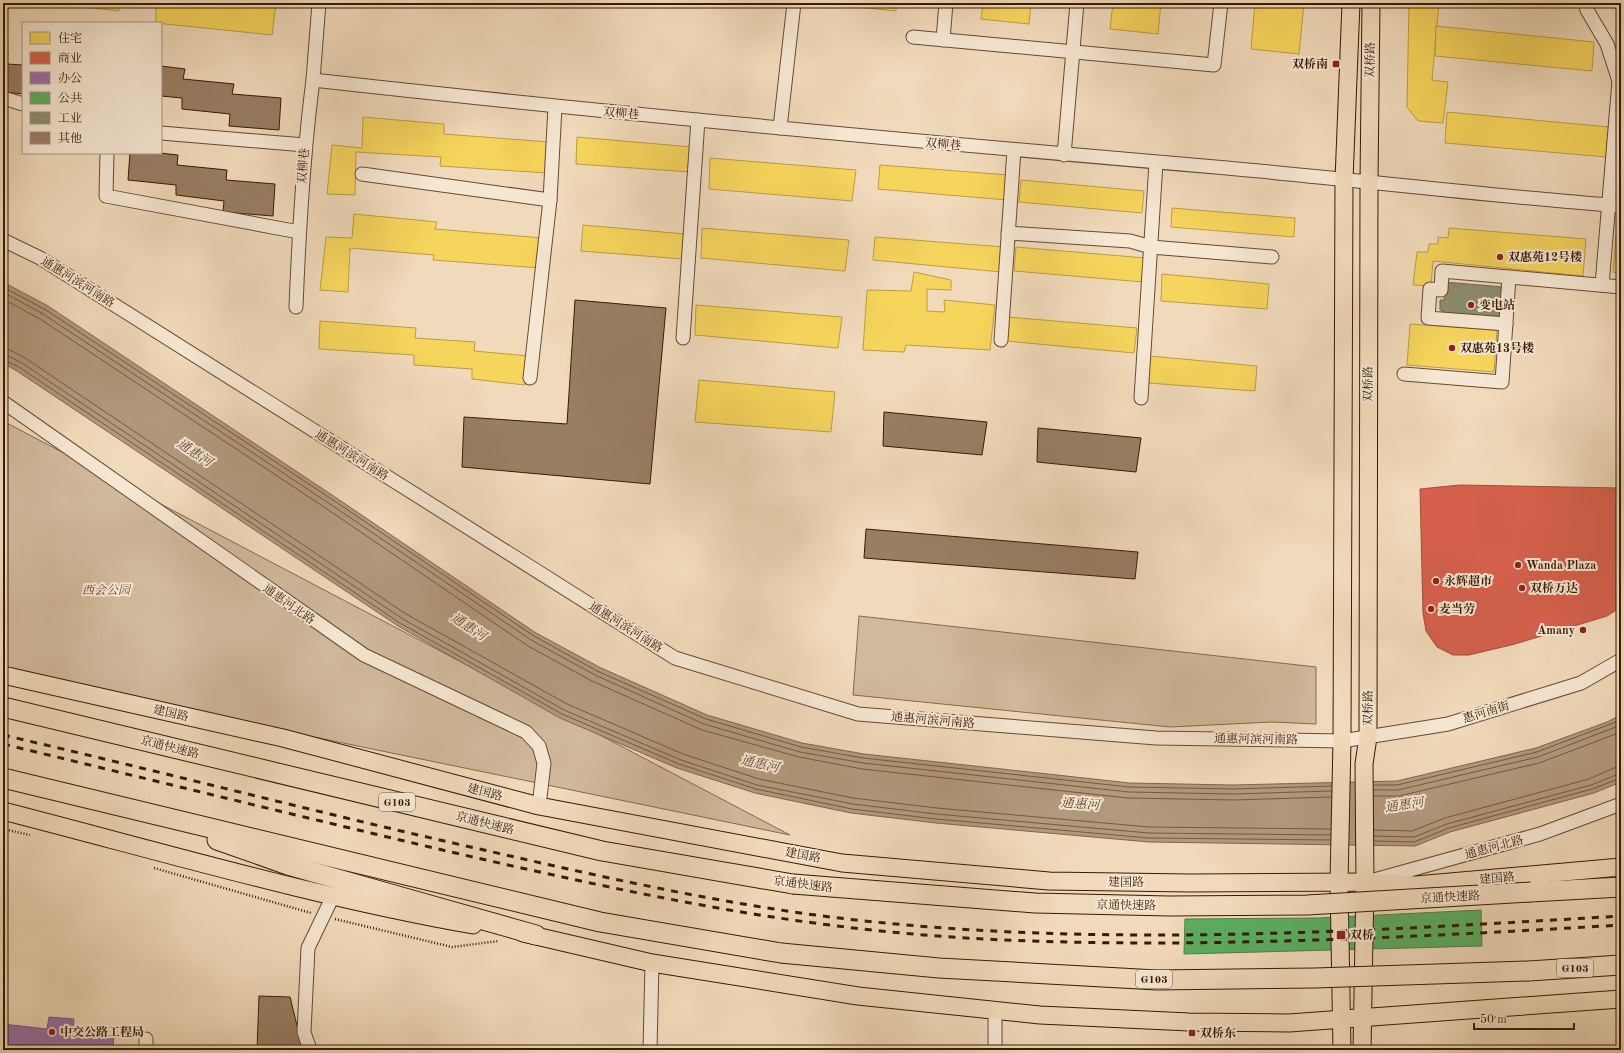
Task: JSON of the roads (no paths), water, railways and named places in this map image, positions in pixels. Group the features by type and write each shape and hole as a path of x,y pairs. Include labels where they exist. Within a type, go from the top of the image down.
{"highway":[{"name":"京通快速路","path":"3,707 602,851 793,884 1035,903 1169,906 1307,905 1621,887"},
{"name":"G103","path":"3,778 600,922 781,953 939,968 1157,980 1315,978 1529,971 1621,965"},
{"path":"106,802 288,864 536,935"}],"main road":[{"name":"双桥路","path":"1342,1019 1339,883 1342,741 1344,180 1351,3"},
{"name":"双桥路","path":"1362,1017 1365,882 1364,764 1368,737 1369,182 1371,3"},
{"name":"建国路","path":"3,675 283,738 538,806 842,863 1049,881 1365,882 1416,886 1621,867"},
{"path":"3,811 333,896 416,915 536,935 652,963 858,996 1040,1015 1189,1022 1289,1023 1621,999"},
{"path":"1362,1017 1362,1050"},
{"path":"1342,1019 1342,1050"}],"street":[{"path":"313,80 319,3"},
{"path":"780,128 794,3"},
{"path":"943,40 946,3"},
{"path":"1064,155 1077,3"},
{"path":"913,37 1214,65 1221,3"},
{"path":"1586,3 1587,10 1608,44 1619,81 1615,206 1602,285"},
{"name":"双柳巷","path":"296,308 298,232 305,145 313,80 555,107 1064,155 1226,168 1615,206"},
{"path":"3,98 22,104"},
{"path":"530,378 550,200 555,107"},
{"path":"683,338 698,120"},
{"path":"162,133 305,145"},
{"path":"1001,340 1014,150"},
{"path":"107,154 106,196 298,232"},
{"path":"1141,398 1156,163"},
{"path":"362,174 550,200"},
{"path":"1008,233 1130,241 1151,247 1272,257"},
{"name":"通惠河滨河南路","path":"3,240 40,258 675,658 858,714 1156,738 1342,741"},
{"path":"1506,324 1428,318 1430,289 1441,290 1442,271 1621,286"},
{"path":"1404,374 1502,382 1509,277"},
{"name":"通惠河北路","path":"3,402 364,655 526,732 539,746 544,763 538,806"},
{"name":"惠河南街","path":"1342,741 1456,722 1581,683 1621,660"},
{"name":"通惠河北路","path":"1365,882 1540,834 1621,804"},
{"path":"310,1050 304,1032 308,948 333,896"},
{"path":"650,1050 652,963"},
{"path":"995,1050 996,1010"}],"water":[{"name":"通惠河","path":"3,282 48,306 536,633 599,667 707,715 802,743 864,754 1130,783 1233,785 1397,781 1536,748 1607,722 1621,715 1621,782 1594,793 1450,832 1415,846 1149,842 936,823 851,813 755,793 677,768 560,718 398,626 3,363"}],"railway":[{"path":"3,735 363,822 576,871 715,899 856,920 951,928 1047,933 1143,935 1334,931 1621,916"},
{"path":"3,744 395,839 556,876 713,907 819,924 872,930 946,937 1020,941 1168,943 1394,937 1621,925"}],"place":[{"name":"双桥南","path":"1336,64"},
{"name":"双惠苑12号楼","path":"1500,257"},
{"name":"变电站","path":"1471,305"},
{"name":"双惠苑13号楼","path":"1452,348"},
{"name":"Wanda Plaza","path":"1518,565"},
{"name":"永辉超市","path":"1436,581"},
{"name":"双桥万达","path":"1522,588"},
{"name":"麦当劳","path":"1431,609"},
{"name":"Amany","path":"1583,630"},
{"name":"双桥","path":"1341,935"},
{"name":"中交公路工程局","path":"52,1032"},
{"name":"双桥东","path":"1192,1033"}],"park label":[{"name":"西会公园","path":"106,590"}]}
